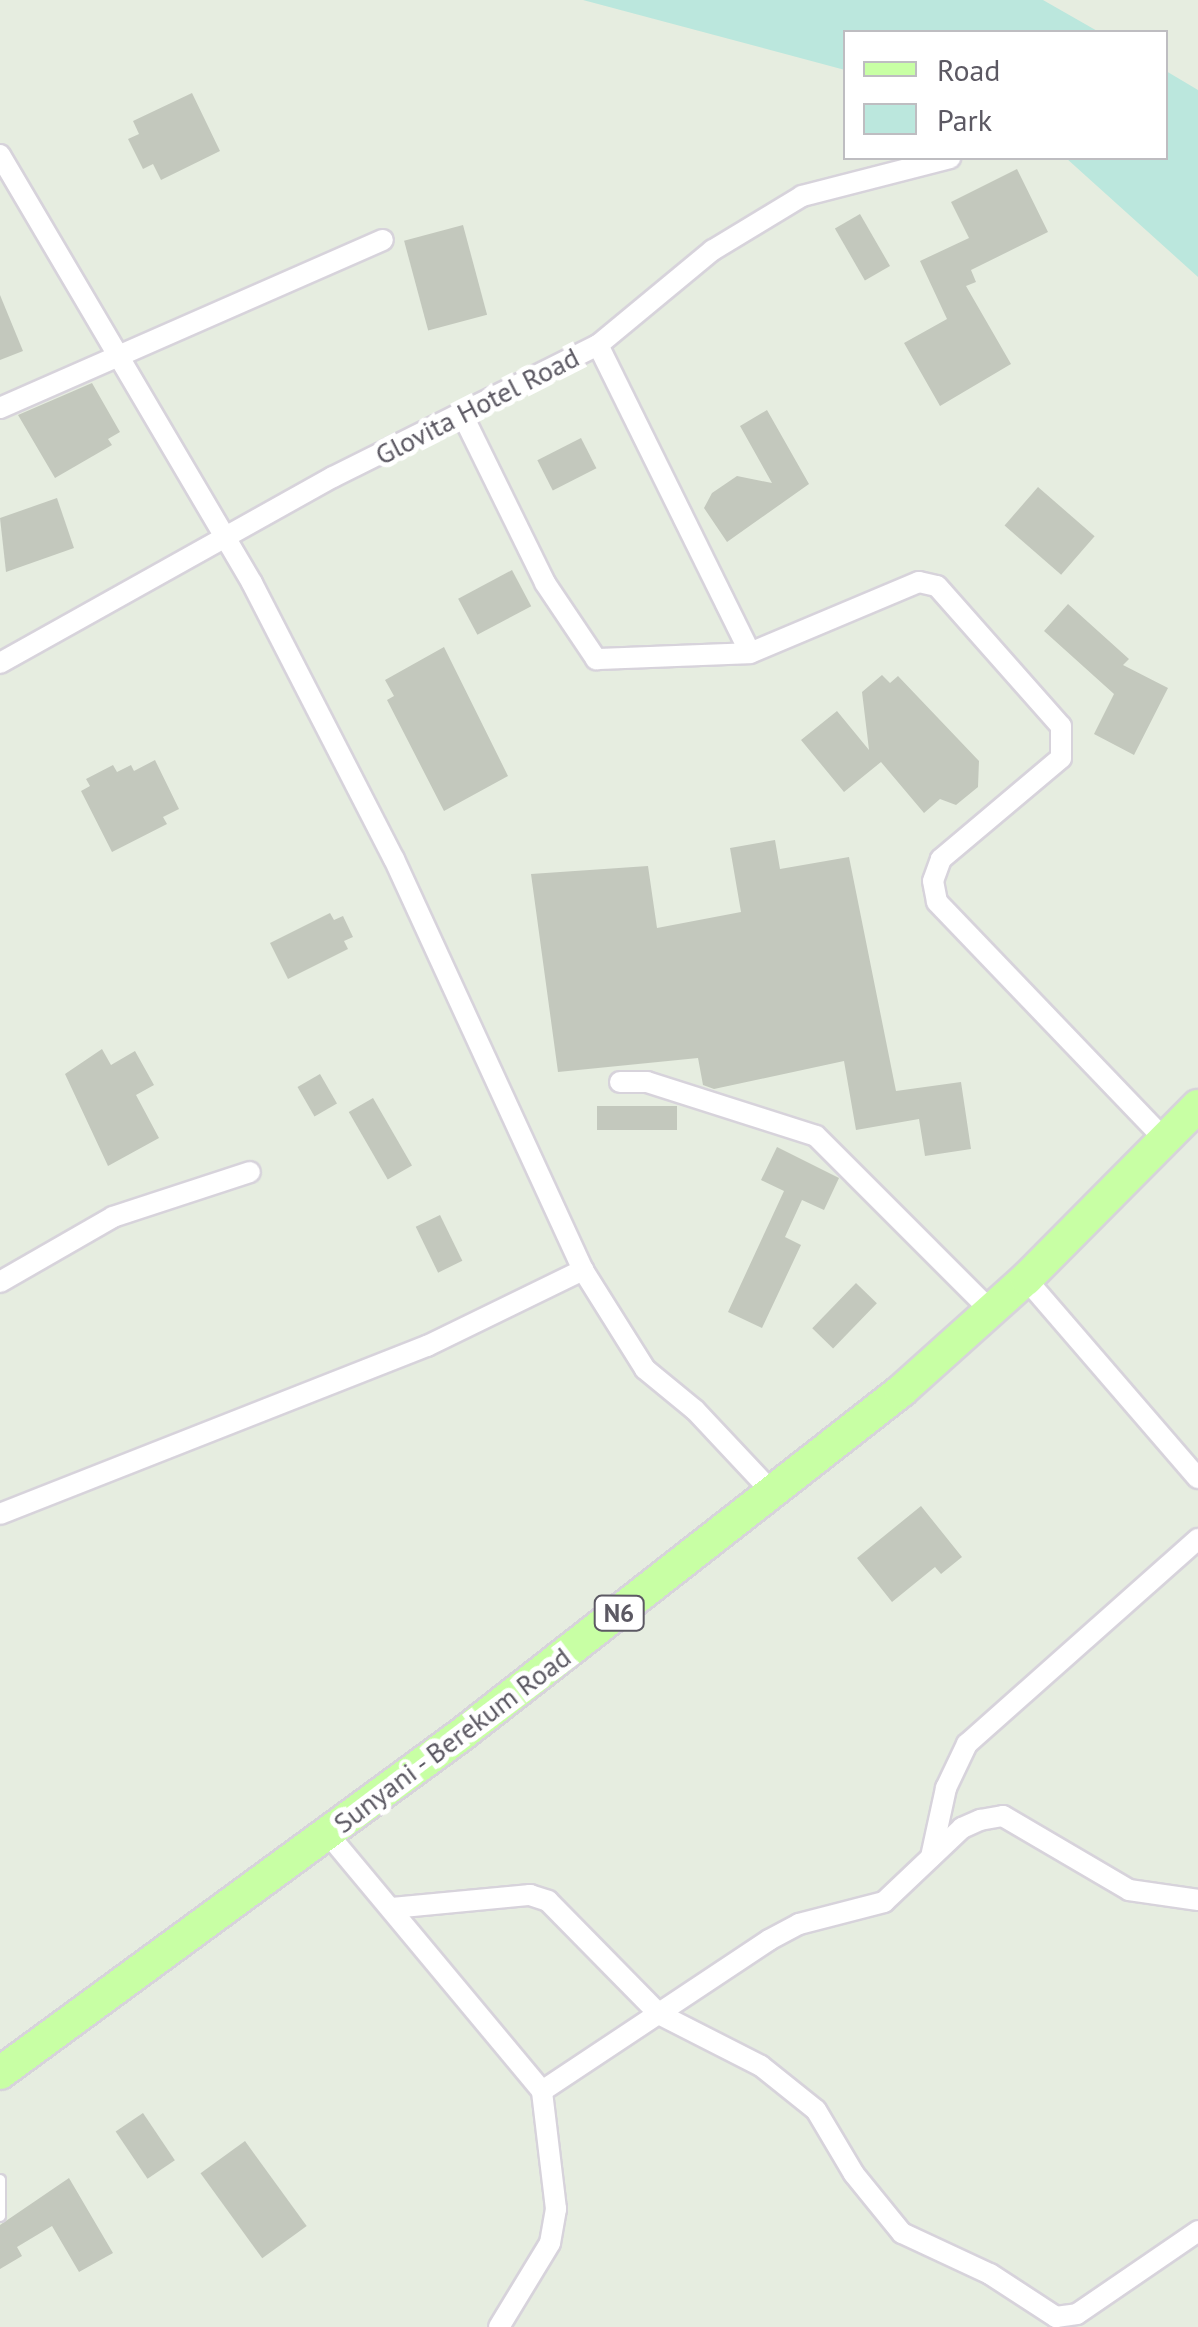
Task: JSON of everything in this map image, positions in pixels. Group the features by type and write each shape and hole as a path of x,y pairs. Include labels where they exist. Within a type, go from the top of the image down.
{"main road":[{"name":"Sunyani - Berekum Road","path":"0,2073 328,1834 774,1493 992,1312 1198,1106"}],"street":[{"path":"0,155 227,537 394,858 582,1270 645,1369 695,1410 774,1493"},
{"name":"Glovita Hotel Road","path":"0,663 227,537 598,345 713,250 802,196 942,160"},
{"path":"0,408 383,240"},
{"path":"598,345 750,653"},
{"path":"463,416 545,583 596,658 750,653 919,582 937,586 1010,662 1061,726 1060,758 941,858 934,881 938,902 1166,1141"},
{"path":"620,1082 647,1082 816,1136 992,1312"},
{"path":"0,1282 113,1217 250,1172"},
{"path":"0,1514 427,1346 582,1270"},
{"path":"1026,1279 1198,1478"},
{"path":"929,1864 946,1788 967,1744 1198,1539"},
{"path":"542,2091 769,1940 799,1924 884,1902 929,1864 962,1828 1003,1816 1129,1890 1198,1900"},
{"path":"328,1834 542,2091 553,2226 534,2276 499,2327"},
{"path":"392,1908 530,1895 548,1901 660,2014 760,2066 816,2110 854,2174 902,2233 990,2274 1056,2316 1078,2314 1198,2232"}],"lane":[{"path":"0,2180 0,2216"}],"green space":[{"path":"583,0 1043,0 1096,30 843,30 843,69"},
{"path":"1168,72 1198,90 1198,277 1068,160 1168,160"}],"building":[{"path":"192,93 220,151 161,180 153,164 143,169 128,139 139,134 133,121"},
{"path":"1017,169 1048,232 971,270 976,282 966,286 1011,364 940,406 904,343 947,319 920,261 969,238 951,202"},
{"path":"860,214 890,266 865,280 835,228"},
{"path":"463,225 487,315 428,331 404,241"},
{"path":"0,295 23,351 0,360"},
{"path":"92,383 120,432 108,439 112,445 55,478 18,415"},
{"path":"767,410 809,484 727,542 704,508 712,493 737,476 772,483 740,426"},
{"path":"581,438 596,468 553,491 537,460"},
{"path":"1038,487 1095,536 1061,575 1005,525"},
{"path":"57,498 74,548 6,572 0,518"},
{"path":"512,570 531,606 477,635 458,599"},
{"path":"1068,604 1129,659 1123,665 1168,688 1134,755 1094,734 1114,694 1044,631"},
{"path":"444,647 508,776 444,811 387,700 394,696 385,680"},
{"path":"882,675 890,683 898,676 979,761 978,787 956,805 940,799 924,813 881,762 844,792 801,740 837,711 869,750 862,692"},
{"path":"155,760 179,809 163,817 167,824 112,852 81,791 90,786 86,779 113,765 117,772 131,765 134,771"},
{"path":"775,840 780,869 849,857 896,1091 961,1082 971,1149 925,1156 919,1119 856,1130 844,1061 714,1089 703,1085 698,1058 558,1072 531,874 648,866 657,928 741,912 730,848"},
{"path":"330,913 334,920 343,916 353,937 344,941 348,949 288,979 270,943"},
{"path":"102,1049 111,1065 135,1051 154,1085 136,1095 159,1138 108,1166 65,1074"},
{"path":"320,1074 337,1103 314,1116 297,1087"},
{"path":"373,1098 412,1166 388,1180 349,1112"},
{"path":"597,1106 677,1106 677,1130 597,1130"},
{"path":"777,1147 839,1178 824,1210 802,1200 785,1237 801,1245 762,1328 728,1312 784,1191 761,1180"},
{"path":"440,1215 462,1261 438,1273 416,1227"},
{"path":"856,1283 877,1303 833,1348 812,1328"},
{"path":"921,1506 962,1557 941,1574 935,1567 892,1602 857,1558"},
{"path":"143,2113 175,2160 148,2179 116,2131"},
{"path":"245,2141 307,2226 262,2258 201,2173"},
{"path":"69,2178 113,2253 79,2272 52,2226 17,2247 22,2256 0,2269 0,2225"}]}
